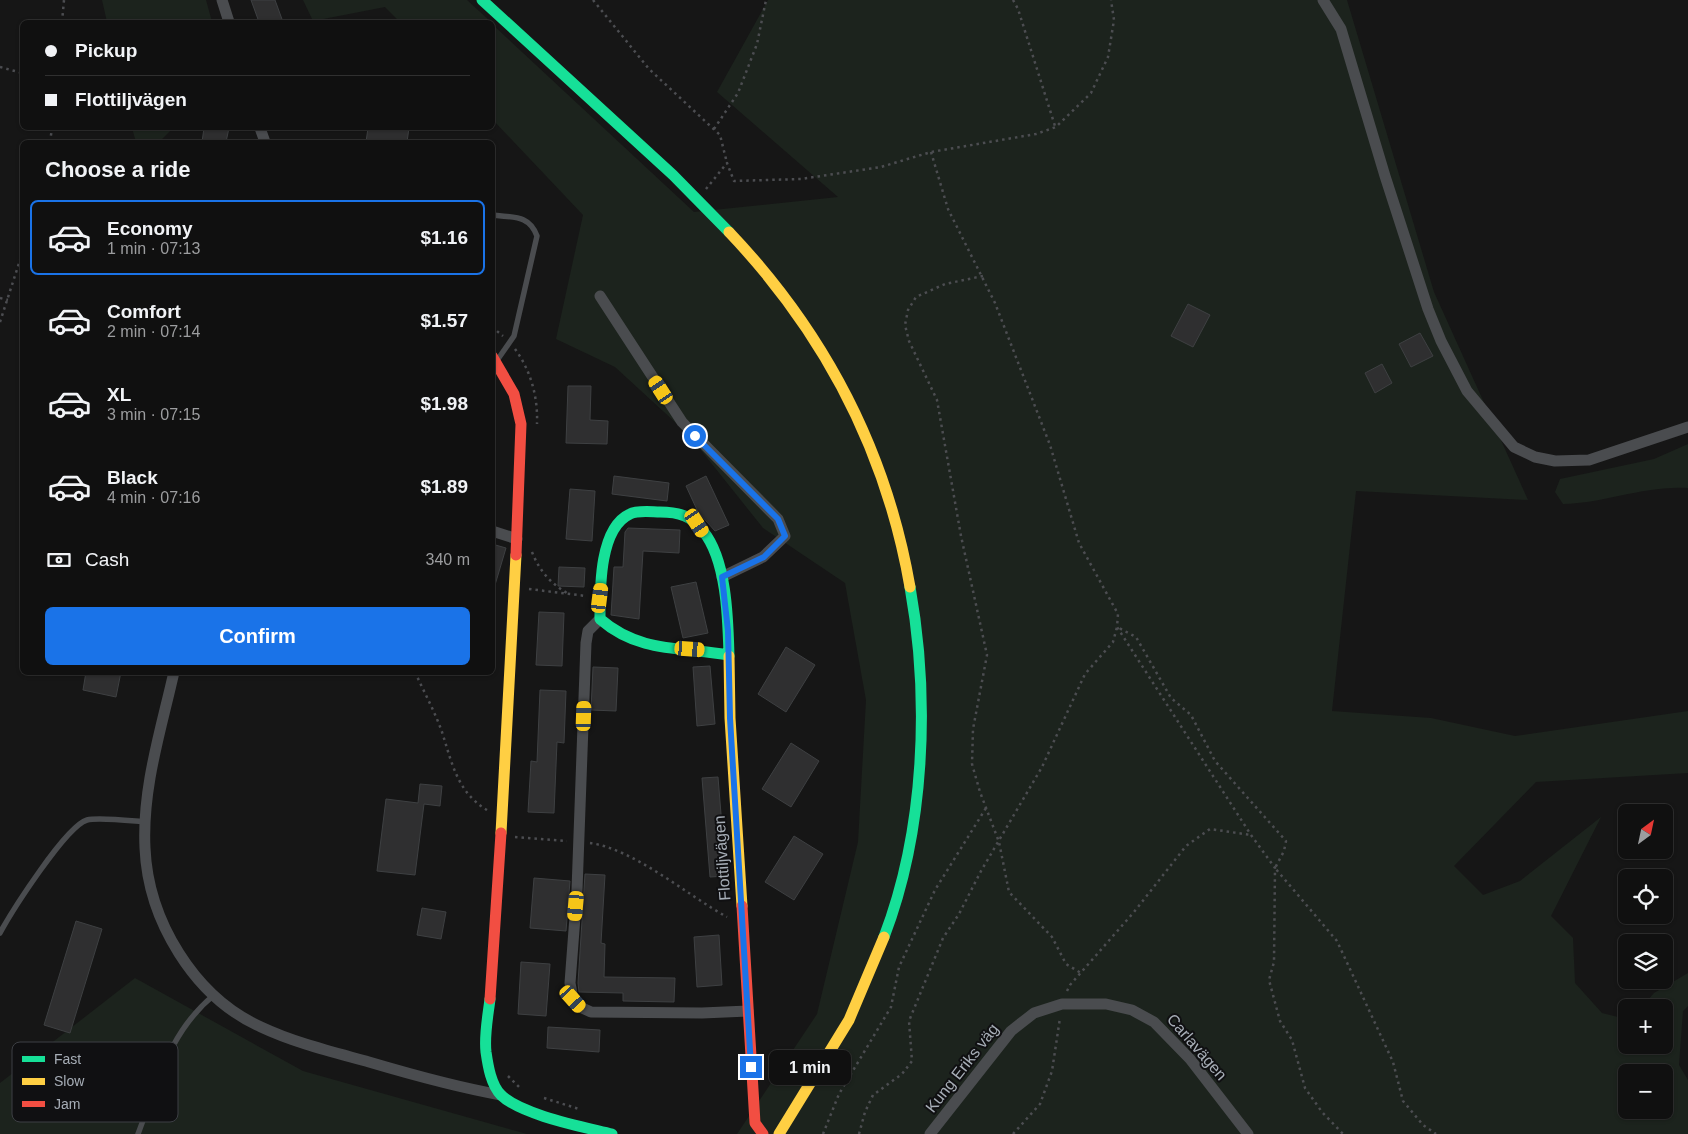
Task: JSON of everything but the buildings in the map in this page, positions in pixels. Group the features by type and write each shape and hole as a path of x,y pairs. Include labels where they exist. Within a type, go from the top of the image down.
{"street":[{"path":"222,0 228,20"},
{"path":"482,0 695,198 733,236 780,290 834,368 854,407 874,453 899,529 914,598 920,642 924,697 923,740 912,827 889,924 872,971 840,1038 779,1134"},
{"path":"1323,0 1341,29 1385,176 1428,309 1441,341 1467,391 1514,447 1535,457 1555,461 1590,460 1688,427"},
{"path":"600,296 682,422 778,519 785,536 764,557 722,577 708,541 697,523 687,516 632,513 623,517 614,527 606,543 600,598 600,619 609,629 623,638 640,644 658,648 706,650 729,655"},
{"path":"495,361 515,392 521,412 522,436 502,818 486,1052 492,1078 501,1096"},
{"path":"495,532 517,539"},
{"name":"Flottiljvägen","path":"722,577 726,592 730,718 755,1123 763,1134"},
{"path":"600,619 588,631 586,643 579,842 570,982 573,999 580,1007 600,1012 702,1013 748,1010"},
{"path":"173,675 146,800 145,849 151,890 167,931 190,969 214,995 252,1022 290,1039 459,1088 501,1096 519,1106 612,1134"},
{"name":"Kung Eriks väg","path":"930,1134 1011,1031 1034,1014 1062,1004 1106,1004"},
{"name":"Carlavägen","path":"1106,1004 1132,1010 1154,1022 1190,1059 1248,1134"}],"lane":[{"path":"495,215 526,220 533,225 537,236 517,323 510,342 495,358"},
{"path":"0,933 8,918 62,843 79,825 88,820 146,822"},
{"path":"174,1042 186,1022 214,995"},
{"path":"138,1134 143,1122"}],"path":[{"path":"62,20 64,0"},
{"path":"593,0 649,69 720,135 734,181 801,179 881,167 931,152 1036,134 1056,126 1091,93 1108,57 1114,20 1111,0"},
{"path":"714,130 738,93 757,44 766,0"},
{"path":"1013,0 1018,9 1056,126"},
{"path":"0,67 20,72"},
{"path":"859,1134 865,1112 874,1095 902,1074 912,1061 909,1021 943,938 959,914 981,871 1055,743 1086,674 1112,642 1117,627 1118,614 1079,543 1050,445 995,303 948,209 931,152"},
{"path":"695,198 709,187 727,163"},
{"path":"0,322 20,261"},
{"path":"982,276 945,284 916,297 908,310 905,325 909,341 937,400 961,536 987,655 973,728 972,764 999,842 1009,892 1052,937 1066,964 1081,974"},
{"path":"0,298 8,300"},
{"path":"495,330 510,342 529,374 537,412 537,429"},
{"path":"530,563 530,548 545,576 567,593"},
{"path":"528,599 528,589 600,598"},
{"path":"1117,627 1251,835 1275,868 1337,941 1393,1062 1403,1101 1424,1125 1436,1134"},
{"path":"1117,627 1136,637 1171,698 1191,715 1215,761 1286,841 1284,851 1275,868 1274,962 1269,980 1280,1021 1292,1040 1304,1088 1322,1112 1344,1134"},
{"path":"416,675 442,732 453,769 460,784 484,808 514,826 513,846"},
{"path":"822,1134 839,1094 891,1007 899,968 935,890 986,808"},
{"path":"1013,1134 1040,1104 1052,1071 1062,1004 1070,985 1186,846 1210,829 1251,835"},
{"path":"514,837 579,842 612,848 634,859 705,905 742,923"},
{"path":"506,1073 522,1090"},
{"path":"542,1098 588,1111"}],"shaded area":[{"path":"102,0 206,0 211,20 107,20"},
{"path":"303,0 467,0 489,20 398,20 385,7 313,20"},
{"path":"768,0 1347,0 1434,292 1528,500 1356,491 1332,711 1431,718 1515,736 1688,711 1688,773 1536,782 1454,866 1483,895 1520,881 1601,817 1551,916 1573,938 1575,983 1602,1013 1618,1017 1618,1054 1673,1054 1673,999 1649,999 1661,989 1673,989 1673,982 1688,973 1688,1006 1683,1011 1679,1065 1688,1080 1688,1134 737,1134 817,1014 858,842 866,700 845,583 763,528 688,434 615,367 556,339 583,215 495,122 495,27 694,212 838,197 717,92"},
{"path":"133,130 171,130 161,140 135,140"},
{"path":"1688,444 1688,488 1641,491 1594,501 1563,504 1555,492 1560,479 1654,459"},
{"path":"135,978 303,1071 527,1134 0,1134 0,1083 12,1074 12,1122 178,1122 178,1042 53,1042"}],"traffic: fast":[{"path":"482,0 673,175 729,232"},
{"path":"729,655 711,653 661,647 645,643 630,638 600,619 603,561 612,532 620,521 630,514 637,512 673,513 690,518 699,526 711,543 722,574 727,608 729,641 729,656"},
{"path":"884,937 898,896 908,853 916,809 920,764 920,674 910,587"},
{"path":"490,999 486,1032 486,1052 492,1081 501,1095 523,1109 570,1124 612,1134"}],"traffic: slow":[{"path":"729,232 794,311 822,352 846,396 867,441 885,488 899,536 910,587"},
{"path":"501,833 516,555"},
{"path":"729,656 730,718 742,906"},
{"path":"779,1134 849,1020 884,937"}],"traffic: jam":[{"path":"495,361 514,394 521,424 516,555"},
{"path":"490,999 501,833"},
{"path":"742,906 755,1123 763,1134"}],"route":[{"path":"695,436 778,519 785,536 764,557 722,577 726,592 730,718 751,1067"}]}
